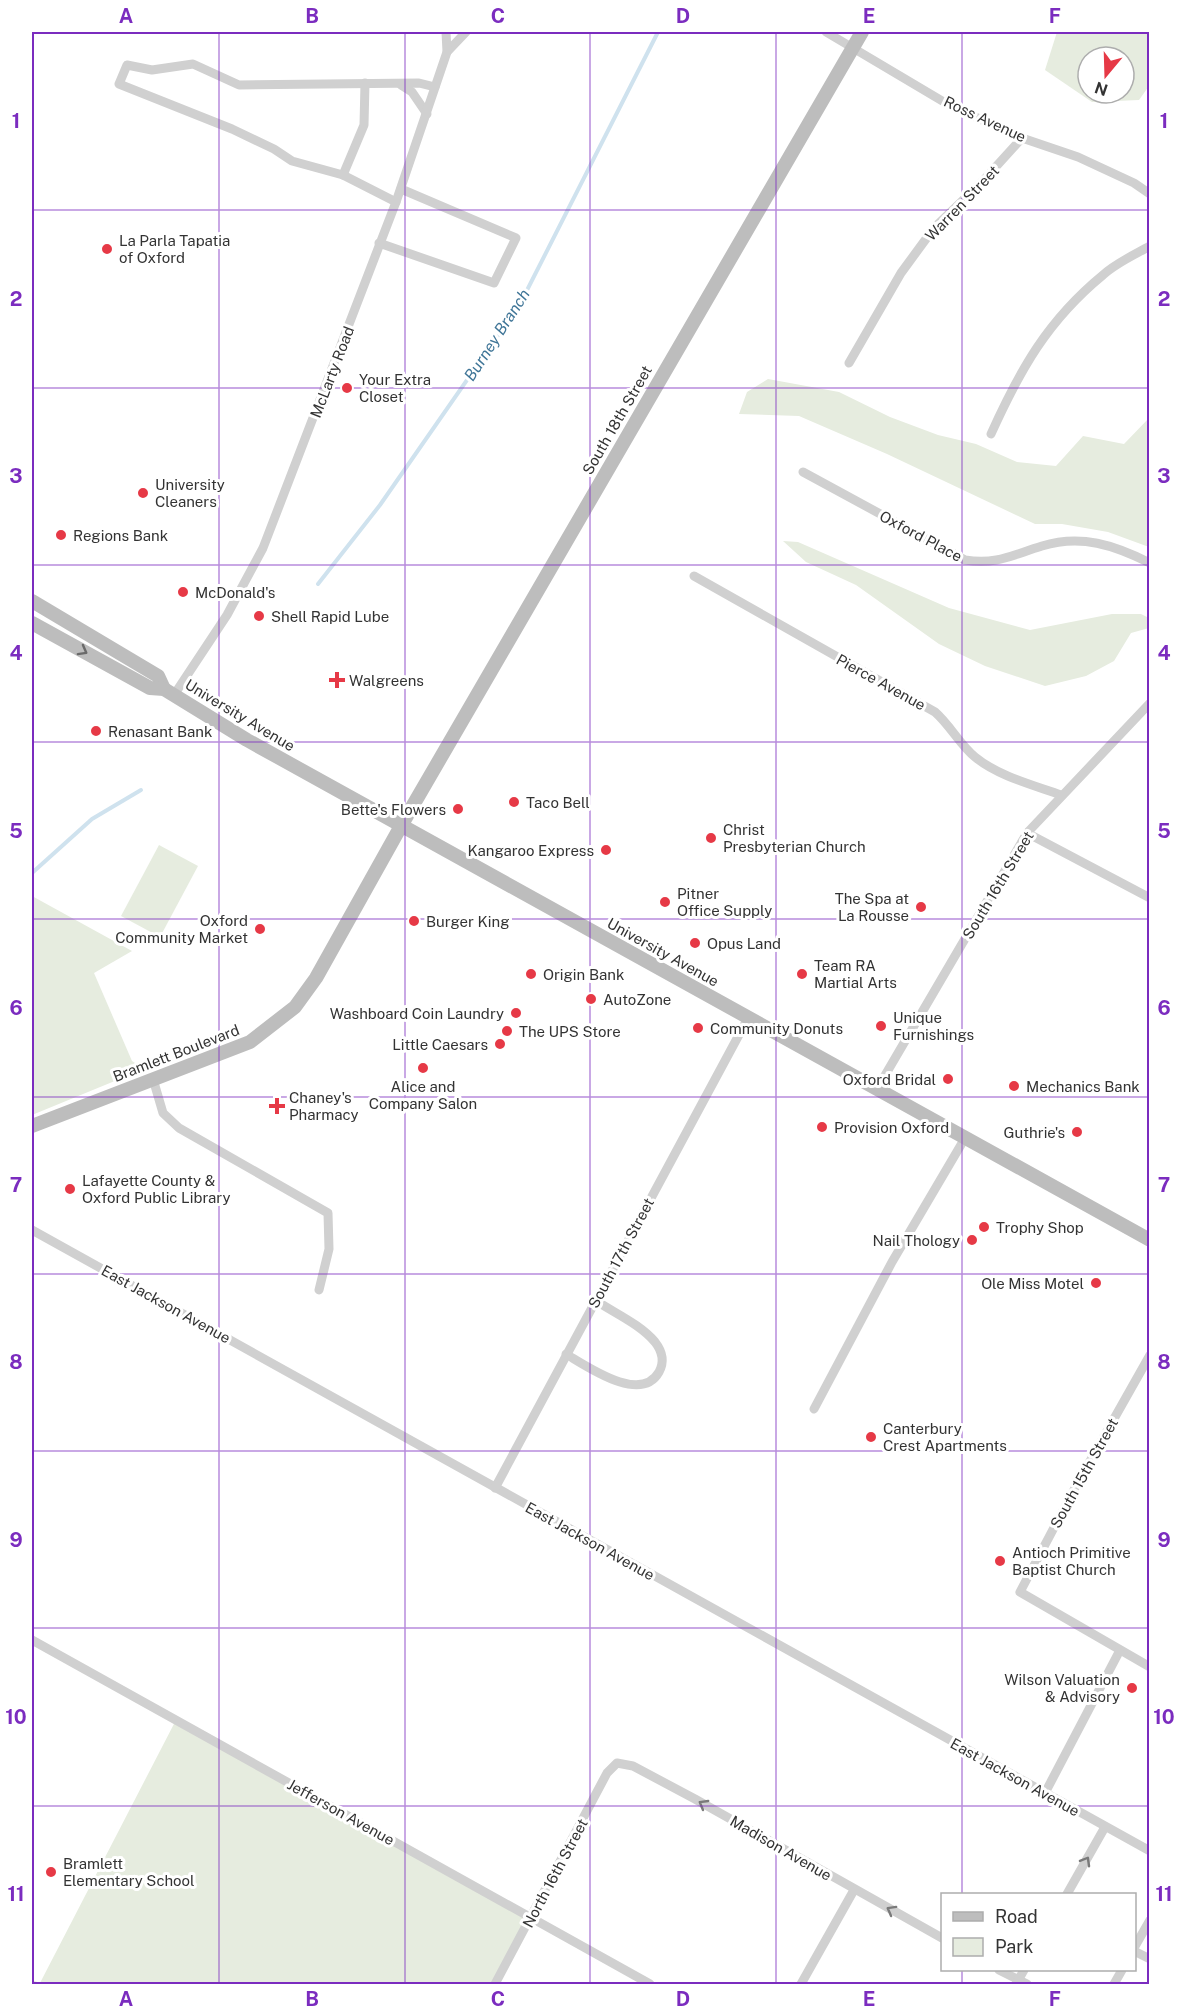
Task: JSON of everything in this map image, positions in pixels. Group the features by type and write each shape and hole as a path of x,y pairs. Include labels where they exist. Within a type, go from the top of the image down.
{"main road":[{"name":"South 18th Street","path":"401,826 862,32"},
{"name":"University Avenue","path":"32,601 158,676 169,692"},
{"name":"University Avenue","path":"32,623 150,688 169,692 247,740 1149,1240"},
{"name":"Bramlett Boulevard","path":"32,1126 250,1042 295,1007 316,978 401,826"}],"street":[{"name":"McLarty Road","path":"169,692 227,615 262,548 347,334 401,189 447,52 446,32"},
{"path":"447,52 466,32"},
{"name":"Ross Avenue","path":"826,32 949,105 1022,138 1078,157 1134,183 1149,194"},
{"path":"396,202 343,175 292,160 232,129 119,84 127,65 152,70 193,64 239,85 419,83 435,87"},
{"path":"343,175 364,125 365,83"},
{"path":"401,85 412,92 427,114"},
{"name":"Warren Street","path":"849,363 898,276 934,228 982,182 1022,138"},
{"path":"379,243 494,283 516,238 401,189"},
{"path":"991,434 1016,380 1038,343 1073,303 1104,273 1149,246"},
{"name":"Oxford Place","path":"802,472 965,560 985,563 1000,561 1066,540 1088,540 1107,544 1149,562"},
{"name":"Pierce Avenue","path":"694,576 935,712 950,726 975,757 1007,774 1060,795"},
{"name":"South 16th Street","path":"877,1089 1027,833 1060,795 1149,703"},
{"path":"1027,833 1149,898"},
{"name":"South 17th Street","path":"495,1488 748,1018"},
{"path":"153,1079 164,1113 179,1128 328,1213 329,1249 319,1290"},
{"path":"814,1408 892,1262 965,1138"},
{"name":"East Jackson Avenue","path":"32,1230 1149,1851"},
{"path":"566,1354 621,1383 645,1384 656,1378 662,1368 663,1358 655,1343 638,1327 595,1300"},
{"name":"South 15th Street","path":"1119,1652 1020,1592 1076,1485 1149,1355"},
{"name":"Jefferson Avenue","path":"32,1640 650,1984"},
{"path":"1046,1793 1119,1652 1149,1667"},
{"name":"North 16th Street","path":"495,1984 607,1773 617,1763"},
{"name":"Madison Avenue","path":"617,1763 633,1766 643,1771 941,1937"},
{"path":"1068,1893 1105,1827"},
{"path":"801,1984 854,1890"},
{"path":"1136,1945 1149,1920"},
{"path":"1136,1950 1149,1959"},
{"path":"1001,1971 1020,1983"}],"green space":[{"path":"1057,32 1149,32 1149,86 1139,100 1136,100 1136,45 1076,45 1076,91 1045,70"},
{"path":"768,379 839,392 890,417 938,435 976,444 1017,462 1056,466 1083,436 1124,444 1149,418 1149,547 1108,532 1062,524 1035,524 887,454 799,416 739,414 747,392"},
{"path":"783,541 798,542 949,608 1030,630 1112,614 1141,614 1149,618 1149,628 1131,633 1114,661 1086,676 1045,686 985,666 939,644 856,585 806,562"},
{"path":"159,845 198,866 160,937 121,916"},
{"path":"32,896 132,951 94,973 132,1061 144,1069 32,1115"},
{"path":"176,1720 531,1919 495,1984 32,1984 32,1980 40,1983"}],"waterway":[{"name":"Burney Branch","path":"318,584 380,505 520,304 658,32"},
{"name":"Burney Branch","path":"32,873 92,819 141,790"}],"place":[{"name":"La Parla Tapatia of Oxford","path":"107,249"},
{"name":"Your Extra Closet","path":"347,388"},
{"name":"University Cleaners","path":"143,493"},
{"name":"Regions Bank","path":"61,535"},
{"name":"McDonald's","path":"183,592"},
{"name":"Shell Rapid Lube","path":"259,616"},
{"name":"Walgreens","path":"337,680"},
{"name":"Renasant Bank","path":"96,731"},
{"name":"Taco Bell","path":"514,802"},
{"name":"Bette's Flowers","path":"458,809"},
{"name":"Christ Presbyterian Church","path":"711,838"},
{"name":"Kangaroo Express","path":"606,850"},
{"name":"Pitner Office Supply","path":"665,902"},
{"name":"The Spa at La Rousse","path":"921,907"},
{"name":"Burger King","path":"414,921"},
{"name":"Oxford Community Market","path":"260,929"},
{"name":"Opus Land","path":"695,943"},
{"name":"Origin Bank","path":"531,974"},
{"name":"Team RA Martial Arts","path":"802,974"},
{"name":"AutoZone","path":"591,999"},
{"name":"Washboard Coin Laundry","path":"516,1013"},
{"name":"Unique Furnishings","path":"881,1026"},
{"name":"Community Donuts","path":"698,1028"},
{"name":"The UPS Store","path":"507,1031"},
{"name":"Little Caesars","path":"500,1044"},
{"name":"Alice and Company Salon","path":"423,1068"},
{"name":"Oxford Bridal","path":"948,1079"},
{"name":"Mechanics Bank","path":"1014,1086"},
{"name":"Chaney's Pharmacy","path":"277,1106"},
{"name":"Provision Oxford","path":"822,1127"},
{"name":"Guthrie's","path":"1077,1132"},
{"name":"Lafayette County & Oxford Public Library","path":"70,1189"},
{"name":"Trophy Shop","path":"984,1227"},
{"name":"Nail Thology","path":"972,1240"},
{"name":"Ole Miss Motel","path":"1096,1283"},
{"name":"Canterbury Crest Apartments","path":"871,1437"},
{"name":"Antioch Primitive Baptist Church","path":"1000,1561"},
{"name":"Wilson Valuation & Advisory","path":"1132,1688"},
{"name":"Bramlett Elementary School","path":"51,1872"}]}
